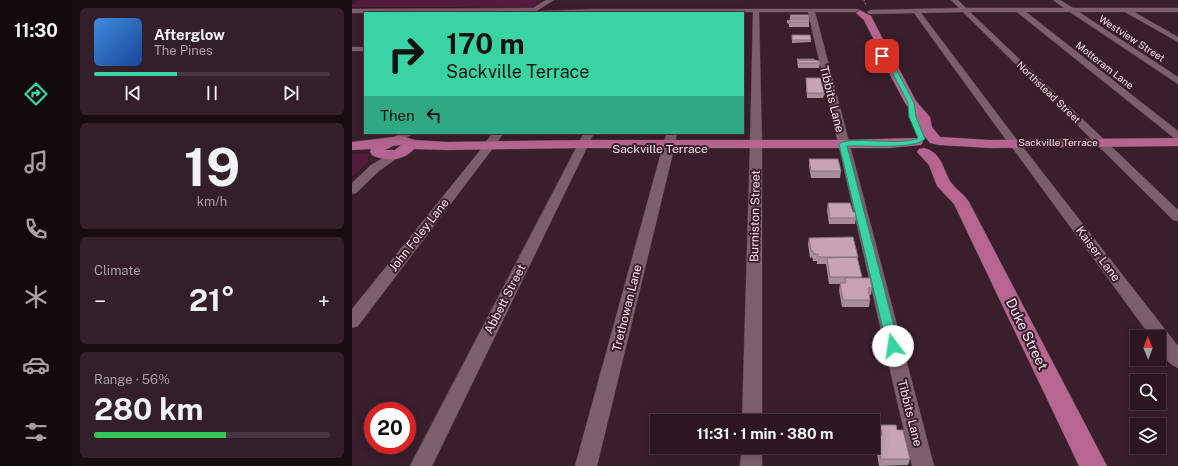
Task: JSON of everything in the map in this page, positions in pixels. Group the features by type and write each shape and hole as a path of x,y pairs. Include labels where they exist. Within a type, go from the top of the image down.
{"main road":[{"name":"Duke Street","path":"863,10 884,50 882,56 884,60 891,65 911,103 913,117 930,146 943,184 961,202 1093,466"},
{"name":"Sackville Terrace","path":"352,146 395,147 445,151 488,147 584,142 669,142 756,147 930,146 1002,149 1016,145 1103,145 1178,147"},
{"name":"Sackville Terrace","path":"1103,145 1178,142"},
{"name":"Sackville Terrace","path":"352,151 395,147"}],"street":[{"name":"Northstead Street","path":"954,0 1178,217"},
{"name":"Westview Street","path":"1056,0 1178,80"},
{"path":"352,11 436,12 540,9 593,12 1177,10"},
{"name":"Motteram Lane","path":"1019,10 1178,136"},
{"path":"1126,10 1178,40"},
{"name":"Burniston Street","path":"752,414 756,147 756,11"},
{"name":"Tibbits Lane","path":"811,11 923,466"},
{"name":"Kaiser Lane","path":"916,11 1178,360"},
{"path":"352,49 364,49"},
{"name":"John Foley Lane","path":"352,321 499,134"},
{"name":"Abbett Street","path":"421,466 584,142"},
{"name":"Trethowan Lane","path":"586,466 669,142"},
{"path":"352,189 395,147"},
{"path":"751,466 752,454"}],"shaded area":[{"path":"360,0 539,0 531,7 352,7 352,4"},
{"path":"352,154 367,154 369,161 352,177"}],"building":[{"path":"790,15 808,15 809,17 791,17"},
{"path":"789,20 809,20 809,22 789,22"},
{"path":"792,35 810,35 811,40 792,40"},
{"path":"797,59 814,60 798,60 798,62"},
{"path":"798,60 815,60 819,61 820,63 798,63"},
{"path":"806,78 823,78 824,82 821,82 822,85 825,85 826,90 823,89 824,93 807,93"},
{"path":"809,159 838,159 841,171 811,171"},
{"path":"828,203 850,203 853,212 855,212 856,218 830,218"},
{"path":"853,237 858,257 818,257 818,254 814,254 813,251 811,251 809,238"},
{"path":"857,257 862,277 830,277 827,258"},
{"path":"845,278 870,278 872,288 868,288 870,300 843,300 840,283 846,283"},
{"path":"880,425 896,425 897,430 903,430 910,459 881,459 880,435 882,435"}],"route":[{"path":"882,56 884,60 891,65 911,103 911,111 922,139 916,142 897,144 843,144 893,346"}]}
